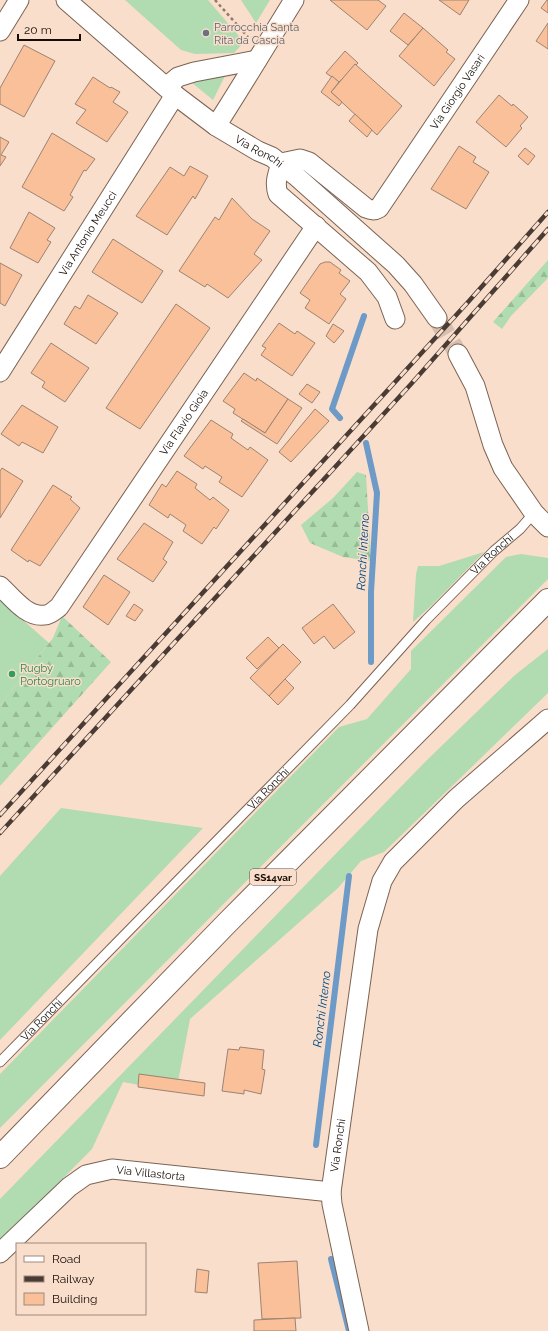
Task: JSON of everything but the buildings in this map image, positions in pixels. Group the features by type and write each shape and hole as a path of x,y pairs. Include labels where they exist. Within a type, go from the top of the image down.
{"highway":[{"name":"SS14var","path":"0,1156 227,923 548,600"}],"street":[{"path":"0,31 19,0"},
{"name":"Via Ronchi","path":"66,0 171,91 216,126 281,163 396,265 413,284 437,318"},
{"path":"216,126 248,77 259,56 294,0"},
{"name":"Via Giorgio Vasari","path":"281,163 300,158 309,162 366,208 375,210 379,208 519,0"},
{"path":"171,91 178,76 259,56"},
{"name":"Via Antonio Meucci","path":"0,372 171,91"},
{"path":"281,163 276,179 278,194 368,272 387,297 395,319"},
{"name":"Via Flavio Gioia","path":"0,586 25,609 35,615 47,615 59,607 316,226"},
{"path":"458,354 475,386 503,468 534,513 548,527"},
{"name":"Via Ronchi","path":"359,1331 332,1204 331,1192 368,929 382,881 393,862 408,849 456,799 548,719"},
{"name":"Via Villastorta","path":"0,1253 69,1186 86,1175 112,1169 331,1192"}],"lane":[{"name":"Via Ronchi","path":"0,1062 350,705 426,620 494,551 520,529 534,513"}],"path":[{"path":"216,0 259,56"}],"green space":[{"name":"Parrocchia Santa Rita da Cascia","path":"125,0 208,0 244,42 234,53 195,54 181,50"},
{"path":"241,0 270,0 256,23"},
{"path":"227,72 213,100 191,82"},
{"path":"548,260 548,278 511,316 502,329 493,322"},
{"path":"357,472 366,475 371,561 343,557 310,543 301,525 333,498"},
{"path":"484,552 431,606 413,622 416,574 418,566 439,566"},
{"path":"521,554 548,558 548,579 0,1128 0,1074 339,727 367,719 411,669 411,651 506,557"},
{"name":"Rugby Portogruaro","path":"0,600 49,643 0,705"},
{"path":"62,616 111,662 0,786 0,705 53,638"},
{"path":"548,649 548,693 384,852 361,861 338,888 190,1019 176,1092 123,1082 92,1149 0,1242 0,1199 426,761 515,675"},
{"path":"61,808 203,828 0,1040 0,876"}],"waterway":[{"name":"Ronchi Interno","path":"340,418 332,409 364,316"},
{"name":"Ronchi Interno","path":"366,443 377,493 371,592 371,662"},
{"name":"Ronchi Interno","path":"316,1145 349,876"},
{"name":"Ronchi Interno","path":"331,1259 349,1331"}],"tunnel":[{"path":"437,318 458,354"}],"railway":[{"path":"0,815 469,301 548,212"},
{"path":"0,833 412,383 548,229"}],"place":[{"name":"Parrocchia Santa Rita da Cascia","path":"206,33"},
{"name":"Rugby Portogruaro","path":"12,674"}]}
